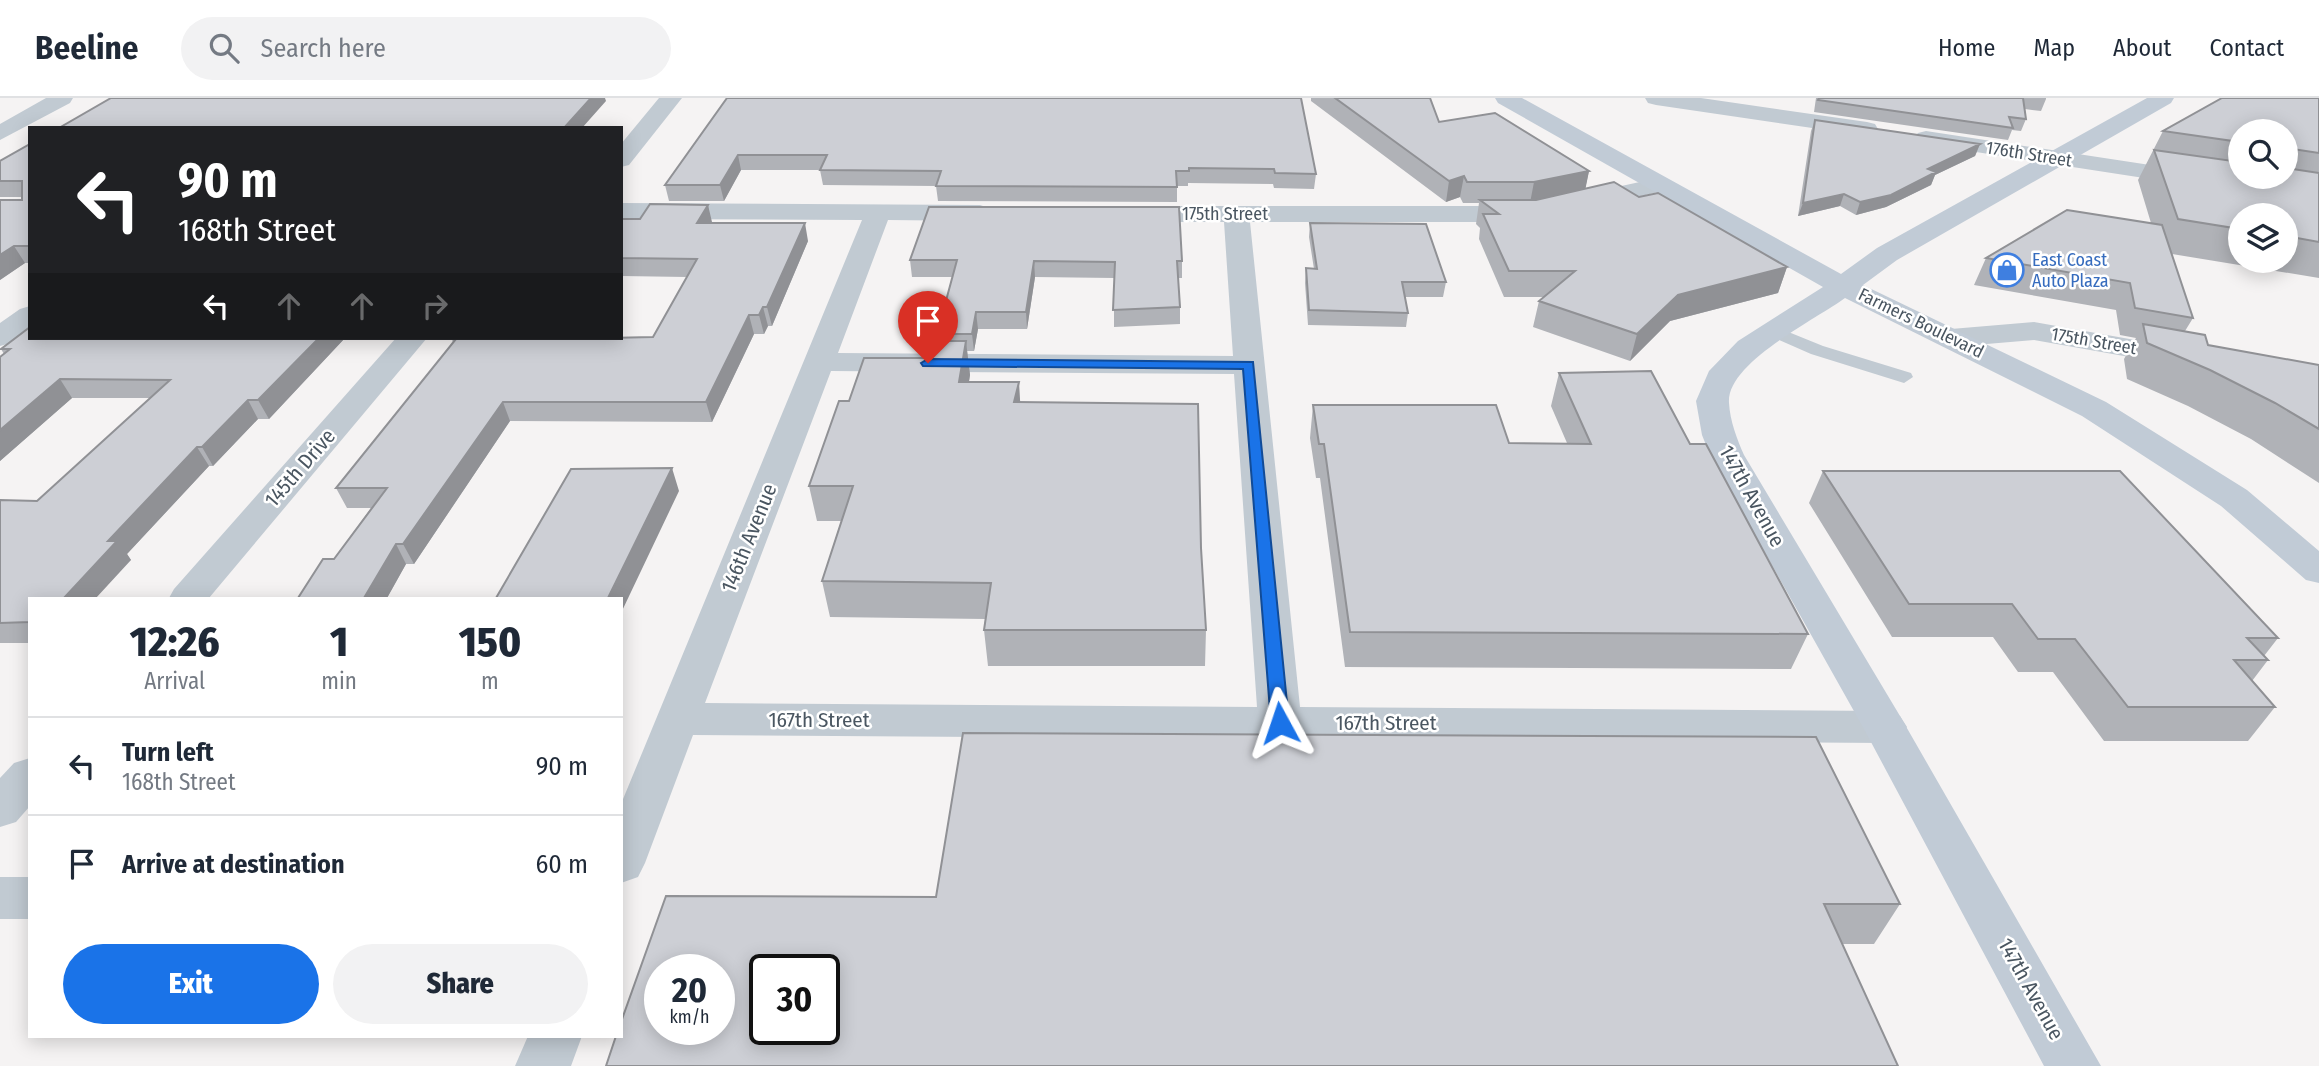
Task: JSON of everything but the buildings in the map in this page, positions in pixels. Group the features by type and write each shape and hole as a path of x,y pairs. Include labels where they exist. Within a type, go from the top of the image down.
{"street":[{"path":"0,133 62,98"},
{"path":"623,158 671,98"},
{"name":"Farmers Boulevard","path":"1506,98 1658,185 1842,285 2094,409 2234,498 2319,571"},
{"name":"176th Street","path":"1656,98 2213,182"},
{"name":"147th Avenue","path":"2073,1066 1885,727 1727,455 1719,435 1712,401 1717,386 1735,359 1887,254 2163,98"},
{"name":"175th Street","path":"1098,214 1530,214 1658,185"},
{"path":"623,211 1002,213"},
{"name":"146th Avenue","path":"623,858 878,212"},
{"path":"1236,214 1280,723"},
{"path":"0,337 28,316"},
{"name":"175th Street","path":"1951,338 2034,331 2211,363"},
{"name":"145th Drive","path":"195,590 410,340"},
{"path":"819,362 1249,365"},
{"name":"167th Street","path":"678,719 1885,727"},
{"path":"0,809 28,777"},
{"path":"0,898 28,898"},
{"path":"543,1066 554,1038"}],"lane":[{"path":"1774,331 1817,350 1904,377"}],"place":[{"name":"East Coast Auto Plaza","path":"2007,270"}],"route":[{"path":"928,363 1249,365 1280,723"}]}
